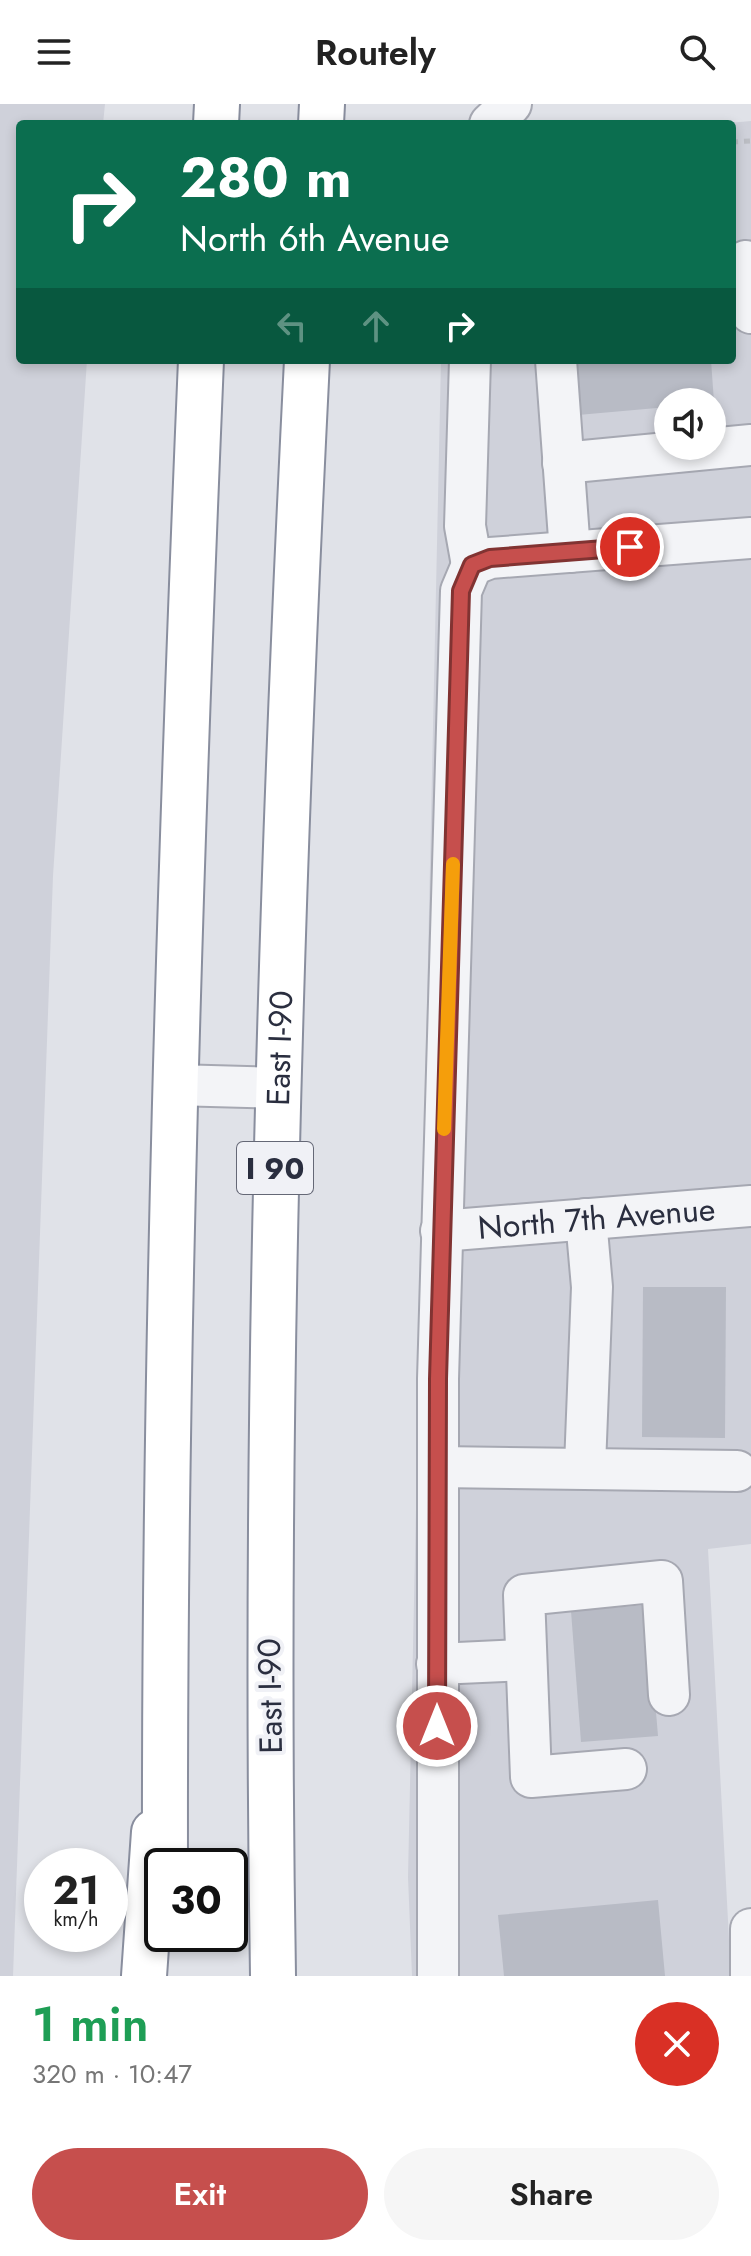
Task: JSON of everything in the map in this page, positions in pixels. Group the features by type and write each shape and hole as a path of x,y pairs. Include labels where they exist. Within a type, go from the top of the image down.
{"highway":[{"path":"165,1848 174,1085 201,364"},
{"name":"East I-90","path":"273,1976 269,1647 278,1088 307,364"},
{"path":"269,1647 286,1976"},
{"path":"144,1976 165,1670"},
{"path":"166,1952 167,1976"}],"street":[{"path":"494,120 511,104"},
{"path":"746,261 751,313"},
{"path":"438,1976 441,1231 461,591 472,565 465,526 470,364"},
{"path":"556,364 570,552"},
{"path":"563,463 751,445"},
{"path":"472,565 490,558 751,538"},
{"path":"174,1085 278,1088"},
{"name":"North 7th Avenue","path":"441,1231 751,1206"},
{"path":"585,1466 592,1287 586,1219"},
{"path":"438,1467 585,1466 737,1471"},
{"path":"626,1769 531,1777 524,1660 524,1595 662,1581 669,1695"},
{"path":"437,1664 524,1660"},
{"path":"751,1929 751,1976"}],"shaded area":[{"path":"0,104 105,104 103,120 16,120 16,364 87,364 53,876 13,1976 0,1976"},
{"path":"751,121 751,1544 708,1549 731,1976 412,1976 408,1877 441,364 736,364 736,122"}],"building":[{"path":"573,364 711,364 713,388 654,388 654,408 578,415"},
{"path":"643,1287 726,1287 725,1438 642,1437"},
{"path":"647,1605 658,1736 581,1742 571,1611"},
{"path":"658,1900 665,1976 504,1976 498,1915"}],"slow traffic":[{"path":"444,1129 453,864"}],"route":[{"path":"437,1726 441,1231 461,591 472,565 490,558 630,547"}]}
